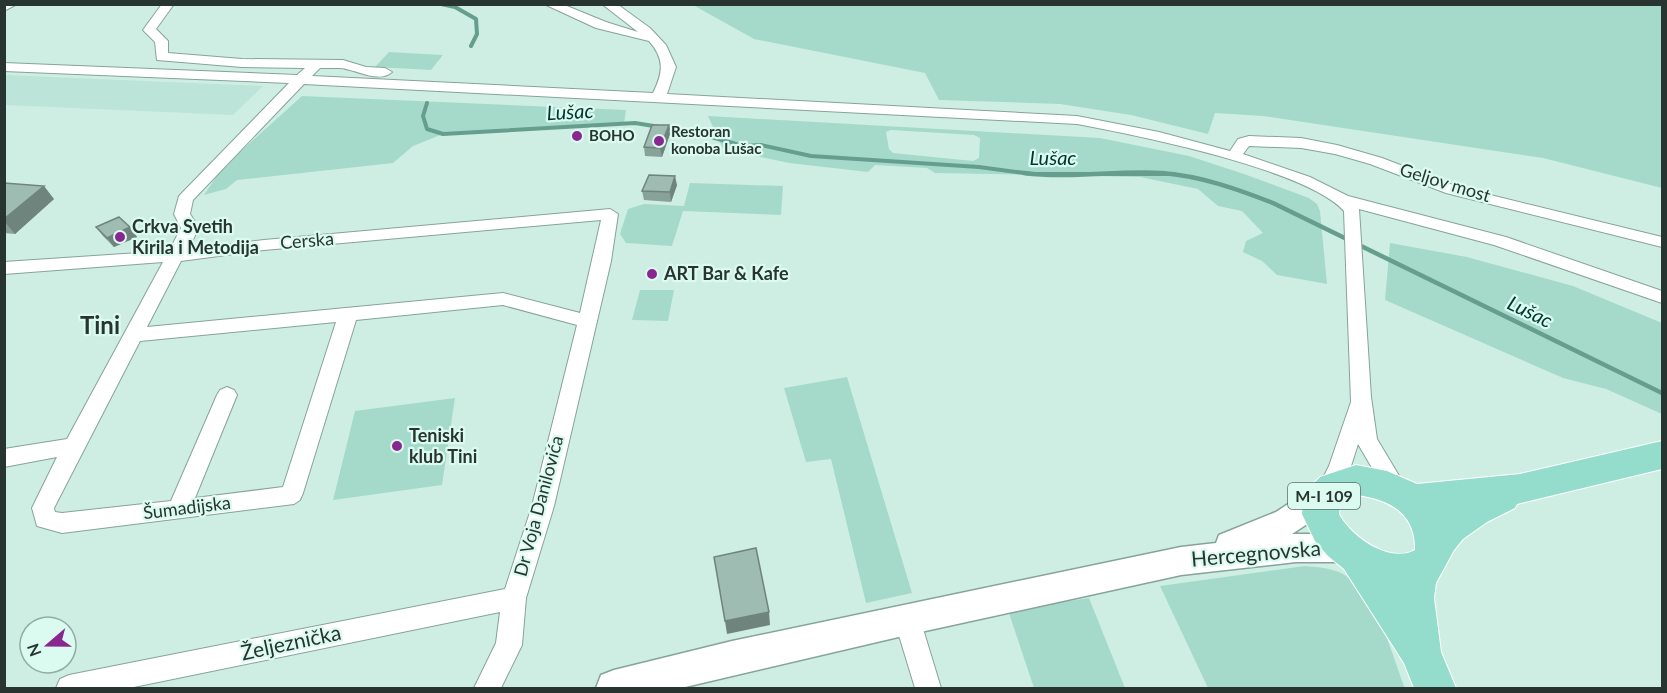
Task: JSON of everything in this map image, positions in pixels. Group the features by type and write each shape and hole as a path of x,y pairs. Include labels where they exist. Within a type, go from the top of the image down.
{"main road":[{"name":"M-I 109","path":"1427,670 1351,553 1331,536 1323,522 1320,509 1325,494 1340,483 1356,480 1403,495 1520,489 1662,455"},
{"name":"M-I 109","path":"1427,670 1414,598 1416,582 1448,528 1465,516 1520,489"},
{"path":"1351,553 1377,567 1395,571 1411,570 1431,555 1434,529 1424,514 1403,495"}],"street":[{"path":"4,7 11,4"},
{"path":"168,4 166,10 152,21 148,30 161,41 160,55 168,58 242,63 343,64 371,72 604,82"},
{"path":"550,4 618,31 655,40"},
{"path":"608,4 655,40 667,55 670,69 658,98"},
{"path":"4,458 74,446 190,228 182,214 185,199 316,64"},
{"path":"4,67 1077,120 1129,129 1234,157 1322,187 1342,199 1500,241 1662,297"},
{"name":"Geljov most","path":"1234,157 1243,142 1249,141 1301,144 1337,150 1376,161 1452,190 1662,242"},
{"path":"1342,199 1352,210 1360,397 1366,440 1403,495"},
{"name":"Cerska","path":"4,268 175,256 264,245 610,214"},
{"name":"Dr Voja Danilovića","path":"487,688 509,645 514,598 543,506 602,261 610,214"},
{"path":"134,335 503,298 586,321"},
{"name":"Šumadijska","path":"74,446 43,508 45,519 62,524 286,497 292,493 348,314"},
{"path":"179,509 227,395"},
{"path":"1325,494 1340,466 1360,397"},
{"name":"Hercegnovska","path":"1181,561 1263,534 1287,522 1325,494"},
{"name":"Hercegnovska","path":"1181,561 1296,548 1351,553"},
{"path":"614,688 732,658 1181,561"},
{"name":"Željeznička","path":"69,688 514,598"},
{"path":"907,619 928,688"}],"shaded area":[{"path":"693,5 1662,5 1662,188 1543,158 1263,116 1215,113 1208,134 1131,115 1060,104 939,100 925,73 754,39"},
{"path":"389,52 443,55 431,70 375,67"},
{"path":"5,75 263,86 233,115 5,105"},
{"path":"302,96 626,110 624,124 443,134 413,146 393,163 237,180 226,189 204,195 222,168"},
{"path":"708,116 1100,138 1189,156 1309,198 1317,204 1320,211 1327,284 1277,275 1262,261 1243,252 1246,241 1263,233 1242,211 1218,206 1198,189 1140,177 935,173 927,168 875,165 868,172 789,163 723,149","holes":["891,130 974,135 980,138 979,158 973,161 893,153 889,149 886,132"]},
{"path":"690,183 783,186 781,215 683,211 672,246 626,243 620,234 628,209 644,204 684,206"},
{"path":"1390,243 1467,257 1573,286 1662,323 1662,414 1606,389 1563,378 1385,300"},
{"path":"640,290 674,290 668,321 632,320"},
{"path":"847,377 912,593 866,603 831,459 806,462 784,388"},
{"name":"Teniski klub Tini","path":"455,398 442,485 333,500 355,411"},
{"path":"1305,566 1341,573 1353,581 1364,594 1381,624 1405,688 1208,688 1160,586"},
{"path":"1089,598 1125,688 1034,688 1008,610"}],"building":[{"path":"652,125 669,125 660,148 644,147"},
{"path":"649,175 675,176 670,192 642,191"},
{"path":"4,183 44,186 4,219"},
{"path":"119,217 130,227 107,238 96,227"},
{"path":"756,548 769,612 725,621 714,557"}],"waterway":[{"name":"Lušac","path":"441,4 455,7 476,19 477,34 471,46"},
{"name":"Lušac","path":"427,103 423,116 427,129 443,134 635,123 697,133 743,146 761,145 811,156 979,167 1028,173"},
{"name":"Lušac","path":"1028,173 1032,174"},
{"name":"Lušac","path":"1028,173 1032,174"},
{"name":"Lušac","path":"1032,174 1094,174"},
{"name":"Lušac","path":"1032,174 1094,174"},
{"name":"Lušac","path":"1094,174 1169,174"},
{"name":"Lušac","path":"1094,174 1169,174"},
{"name":"Lušac","path":"1169,174 1174,174"},
{"name":"Lušac","path":"1169,174 1205,180 1273,203 1662,393"}],"place":[{"name":"BOHO","path":"577,136"},
{"name":"Restoran konoba Lušac","path":"659,141"},
{"name":"Crkva Svetih Kirila i Metodija","path":"120,237"},
{"name":"ART Bar & Кafe","path":"652,274"},
{"name":"Teniski klub Tini","path":"397,446"}],"district":[{"name":"Tini","path":"100,326"}]}
